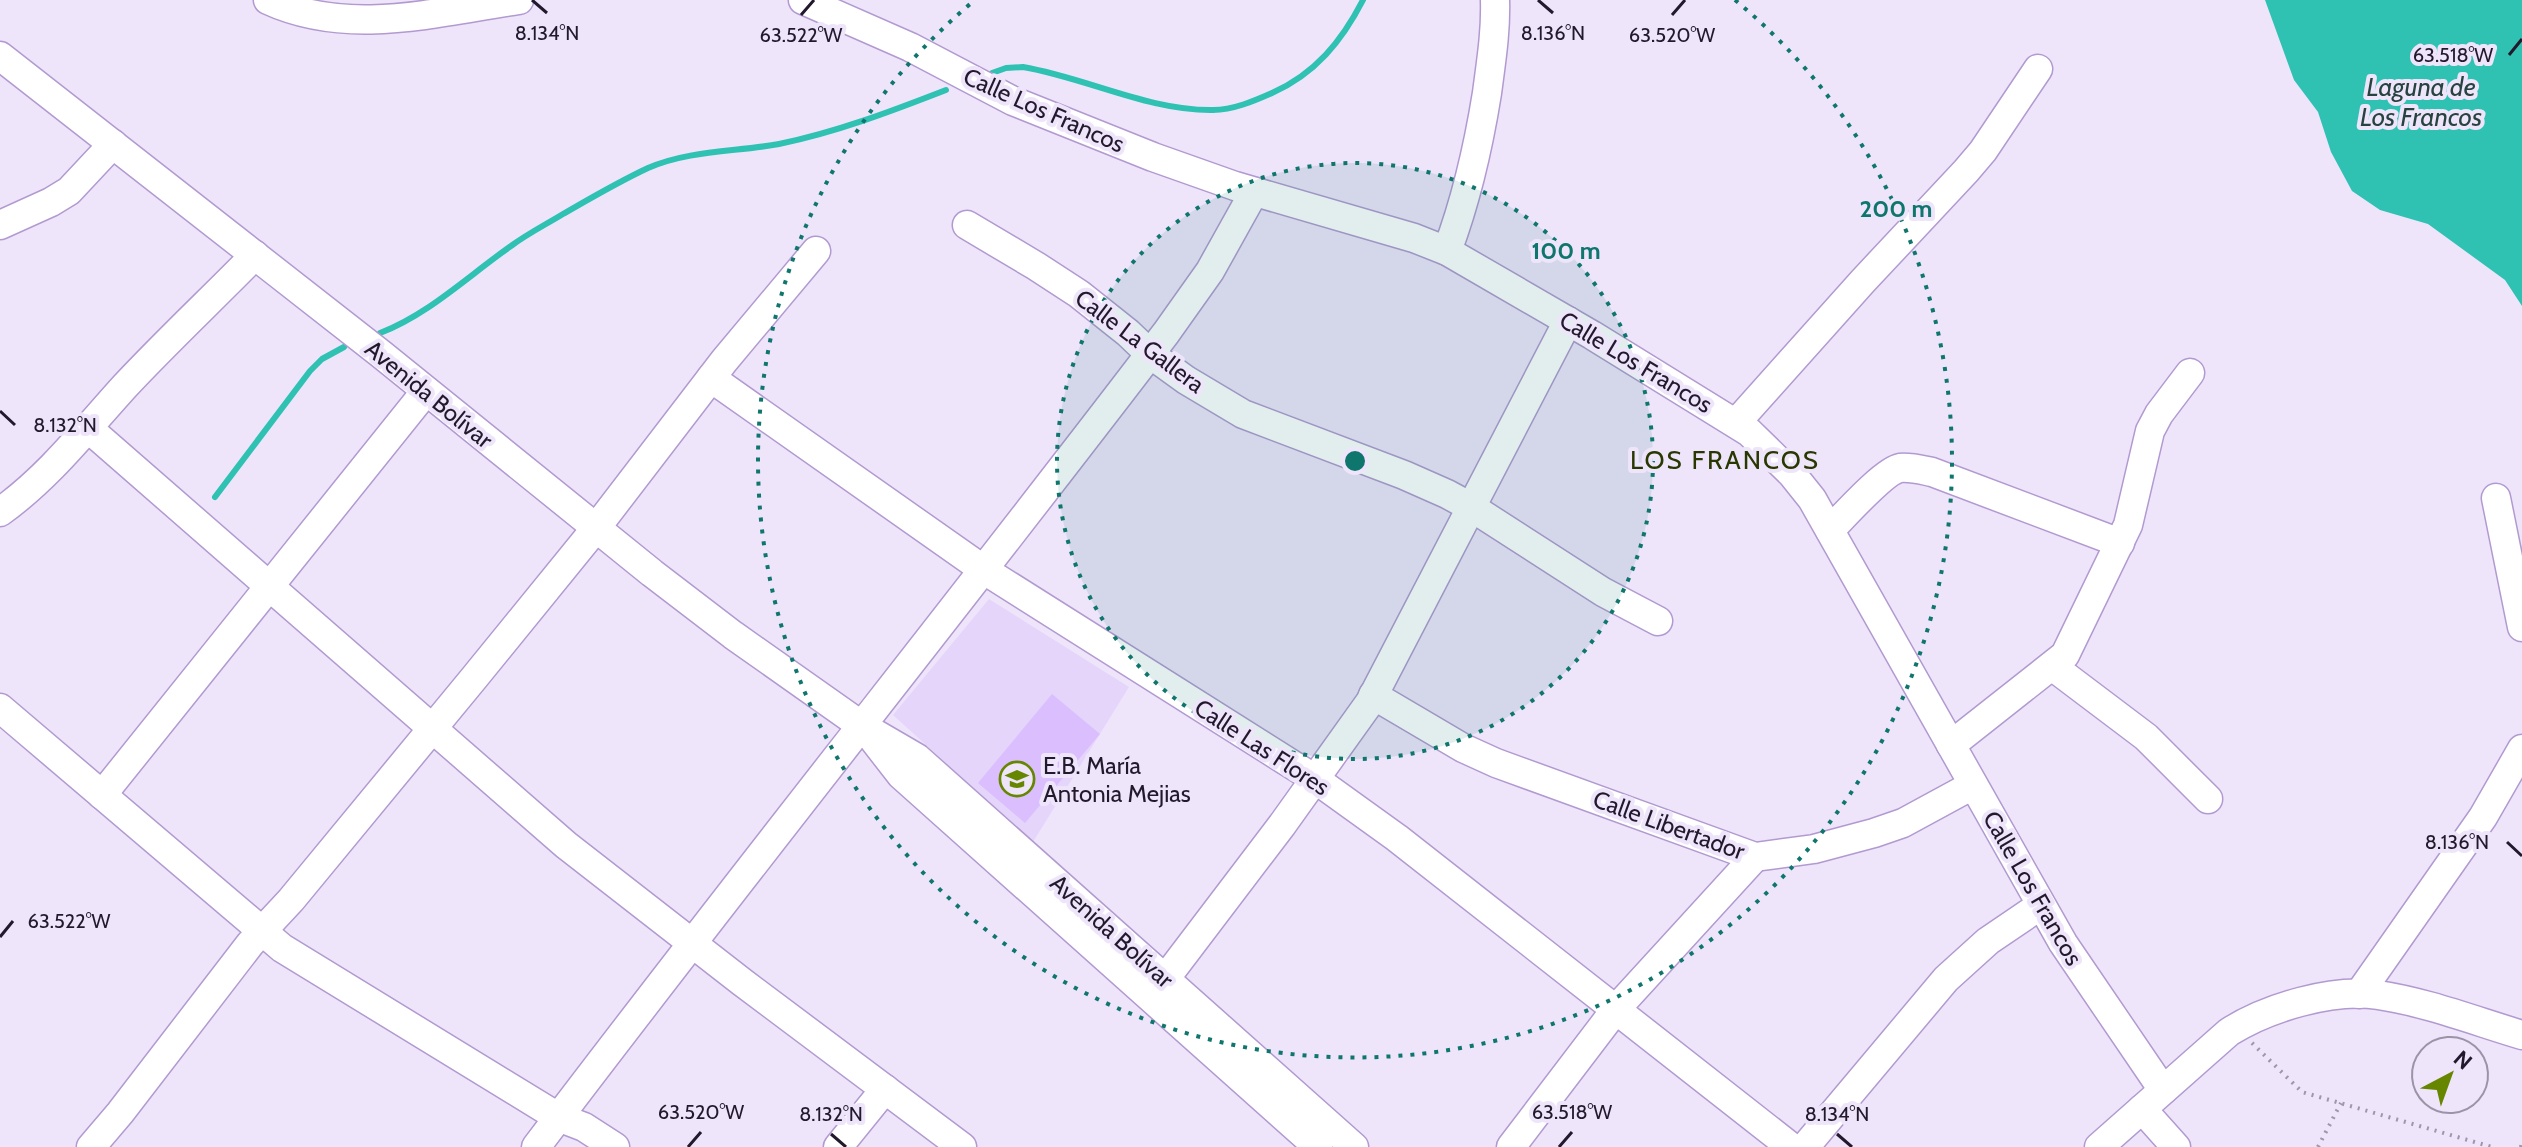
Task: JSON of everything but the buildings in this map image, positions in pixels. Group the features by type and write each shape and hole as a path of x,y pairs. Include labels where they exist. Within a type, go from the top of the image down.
{"street":[{"path":"268,0 314,14 384,20 519,0"},
{"name":"Calle Los Francos","path":"803,0 898,41 1013,101 1153,157 1254,192 1414,238 1447,251 1736,423 1769,449 1812,499 2041,905 2088,981 2176,1147"},
{"path":"1447,251 1464,205 1479,143 1493,49 1495,0"},
{"name":"Avenida Bolívar","path":"0,56 733,635 862,726 917,758 1354,1147"},
{"path":"1736,423 1966,171 2038,69"},
{"path":"0,225 69,191 113,144"},
{"path":"536,1147 1150,354 1210,271 1254,192"},
{"name":"Calle La Gallera","path":"967,225 1079,294 1150,354 1243,414 1404,475 1471,507 1603,592 1658,621"},
{"path":"91,1147 262,931 291,900 596,528 711,378 816,251"},
{"path":"0,512 40,481 155,355 255,255"},
{"path":"1165,979 1315,779 1373,695 1568,321"},
{"path":"1951,745 2065,655 2128,525 2150,431 2190,373"},
{"name":"Calle Las Flores","path":"711,378 984,570 1315,779 1397,838 1791,1147"},
{"path":"102,795 426,391"},
{"path":"88,428 546,829 691,943 962,1147"},
{"path":"1830,530 1885,476 1898,468 1906,468 1932,472 2120,543"},
{"path":"2496,498 2522,627"},
{"path":"2052,666 2146,737 2208,799"},
{"name":"Calle Libertador","path":"1373,695 1463,748 1496,763 1755,857 1814,849 1874,833 1903,823 1973,785"},
{"path":"0,708 262,931 315,970 558,1117 584,1127 615,1147"},
{"name":"Avenida Bolívar","path":"862,726 901,775 1313,1145"},
{"path":"2359,994 2483,817 2522,749"},
{"path":"1511,1147 1616,1009 1755,857"},
{"path":"1805,1147 1946,979 1988,941 2041,905"},
{"path":"2099,1147 2236,1028 2272,1010 2311,1000 2377,995 2522,1035"},
{"path":"838,1147 885,1089"}],"path":[{"path":"2236,1028 2302,1092 2492,1147"},
{"path":"2318,1147 2341,1103"},
{"path":"2521,1147 2522,1141"}],"shaded area":[{"name":"E.B. María Antonia Mejias","path":"989,599 1129,687 1033,842 893,715"},
{"path":"1052,694 1100,734 1025,823 978,783"}],"water":[{"name":"Laguna de Los Francos","path":"2265,0 2522,0 2522,306 2505,280 2428,224 2380,210 2352,191 2331,152 2318,112 2294,80"}],"waterway":[{"path":"992,73 1023,67 1165,105 1189,109 1228,108 1272,93 1314,66 1346,29 1363,0"},
{"path":"380,333 432,305 530,234 648,168 680,158 801,139 946,90"},
{"path":"215,497 310,371 322,359 344,347"}],"place":[{"name":"E.B. María Antonia Mejias","path":"1017,779"}],"district":[{"name":"LOS FRANCOS","path":"1725,460"}]}
